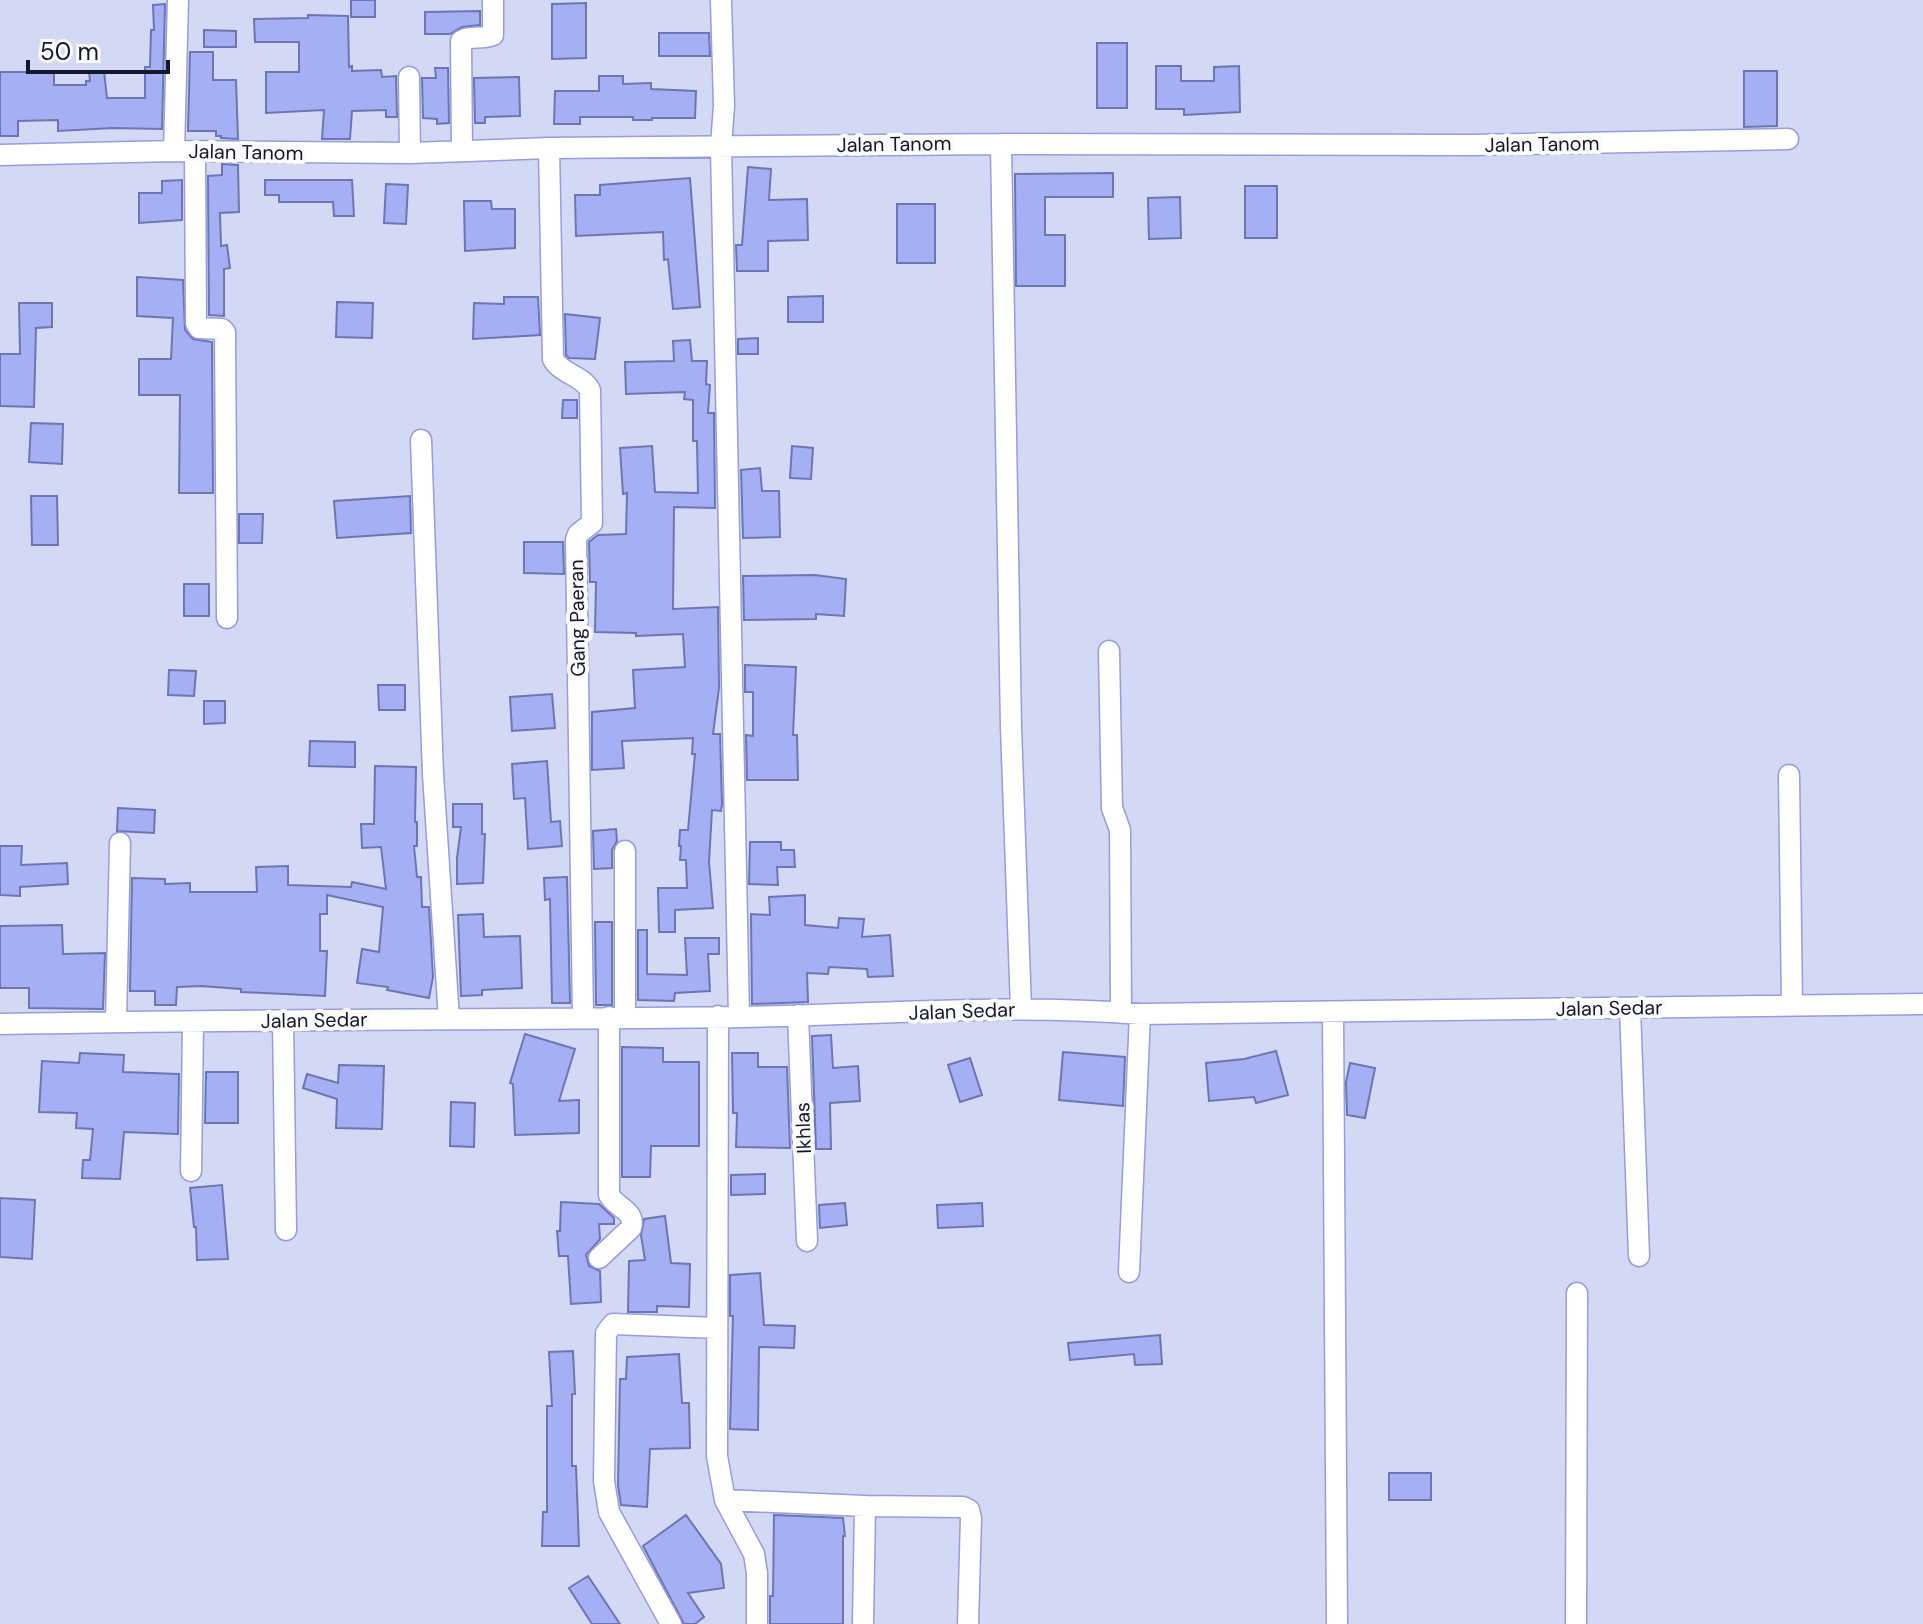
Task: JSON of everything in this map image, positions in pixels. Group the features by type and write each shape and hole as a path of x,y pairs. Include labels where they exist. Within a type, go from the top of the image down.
{"street":[{"path":"178,0 196,323 199,328 222,329 225,332 227,618"},
{"path":"462,151 461,41 493,35 493,0"},
{"path":"721,0 724,105 721,146 739,1017"},
{"path":"409,77 410,153"},
{"name":"Jalan Tanom","path":"0,155 185,151 410,153 549,148 1001,144 1471,145 1788,139"},
{"path":"1001,144 1011,727 1021,1009"},
{"name":"Gang Paeran","path":"549,148 553,359 560,368 585,383 590,390 592,523 578,534 576,540 583,1017"},
{"path":"421,440 433,774 449,1019"},
{"path":"1109,651 1112,808 1120,830 1130,1013 1129,1272"},
{"path":"1789,775 1792,1006"},
{"path":"116,1021 120,843"},
{"path":"599,1258 633,1223 631,1214 609,1195 625,851"},
{"name":"Jalan Sedar","path":"0,1024 739,1017 1021,1009 1130,1013 1333,1012 1923,1004"},
{"path":"1630,1008 1639,1256"},
{"path":"1333,1012 1337,1624"},
{"name":"Ikhlas","path":"798,1015 807,1241"},
{"path":"718,1016 717,1456 725,1500 754,1554 757,1624"},
{"path":"283,1021 286,1230"},
{"path":"191,1171 193,1022"},
{"path":"1576,1624 1577,1293"},
{"path":"671,1624 609,1512 604,1481 606,1333 613,1324 717,1328"},
{"path":"725,1500 963,1507 969,1510 968,1624"},
{"path":"863,1624 865,1506"}],"building":[{"path":"351,0 375,0 375,17 351,17"},
{"path":"586,3 586,58 552,59 552,4"},
{"path":"165,4 162,129 58,131 58,120 18,121 18,136 0,136 0,72 54,72 54,85 86,85 86,81 90,81 89,72 104,71 107,98 145,98 145,67 150,67 151,30 154,30 153,5"},
{"path":"480,11 480,25 462,27 450,34 425,34 425,12"},
{"path":"308,15 348,16 349,67 352,66 352,71 381,70 382,77 396,76 397,117 386,117 386,110 352,111 350,139 322,139 324,110 266,113 266,72 299,72 299,42 255,42 254,19 308,18"},
{"path":"204,30 236,31 236,47 204,47"},
{"path":"659,33 709,33 710,56 659,56"},
{"path":"1097,43 1127,43 1127,108 1097,108"},
{"path":"190,52 213,52 213,80 236,80 238,139 221,138 216,136 216,131 188,131"},
{"path":"1156,66 1181,66 1181,81 1214,81 1214,67 1239,66 1240,112 1184,115 1184,109 1156,109"},
{"path":"435,68 448,68 449,123 437,124 437,119 423,118 422,78 436,78"},
{"path":"1744,71 1777,71 1777,126 1744,127"},
{"path":"599,76 623,76 623,84 651,83 651,89 696,91 695,118 633,120 633,117 580,117 580,124 554,124 555,91 599,91"},
{"path":"519,77 520,116 485,117 485,123 475,123 474,78"},
{"path":"222,164 238,165 239,212 220,213 221,246 227,245 230,268 224,269 224,316 209,315 208,176 222,175"},
{"path":"748,167 771,169 769,200 807,199 808,240 768,241 768,271 737,271 736,245 742,245"},
{"path":"1113,173 1113,197 1045,197 1045,235 1065,235 1065,286 1016,286 1015,174"},
{"path":"690,178 700,307 673,309 668,259 664,260 663,232 576,236 575,195 600,195 600,185"},
{"path":"182,180 182,220 139,223 139,193 162,193 162,181"},
{"path":"265,180 352,180 354,216 334,216 333,202 279,202 279,195 265,195"},
{"path":"386,184 408,185 406,224 384,223"},
{"path":"1245,186 1277,186 1277,238 1245,238"},
{"path":"1180,197 1181,238 1149,239 1148,198"},
{"path":"464,201 491,201 492,209 515,209 515,248 465,251"},
{"path":"897,204 935,204 935,263 897,263"},
{"path":"137,277 183,280 185,330 193,339 212,342 213,493 179,493 180,395 139,395 139,359 171,359 173,318 137,316"},
{"path":"823,296 823,322 788,322 788,297"},
{"path":"504,297 538,297 540,335 473,339 474,303 504,304"},
{"path":"337,302 373,303 372,338 336,337"},
{"path":"19,303 52,303 52,327 36,328 34,407 0,406 0,354 20,354"},
{"path":"565,314 600,318 595,359 569,358 566,355"},
{"path":"758,338 758,354 738,354 738,339"},
{"path":"690,340 692,361 707,361 706,384 710,385 708,413 714,413 715,508 674,507 673,609 718,607 719,688 713,734 720,734 722,804 721,811 712,810 709,862 713,908 675,910 675,932 659,932 658,888 687,888 686,860 680,860 679,846 680,830 688,830 695,754 692,754 693,738 622,741 624,768 592,770 592,712 635,708 633,670 685,667 683,634 636,636 636,633 595,632 596,582 590,582 589,542 598,535 626,534 627,493 623,494 620,448 652,446 655,492 698,493 693,400 684,399 685,392 626,394 625,362 674,361 673,341"},
{"path":"563,400 577,400 577,418 562,418"},
{"path":"31,423 63,424 62,464 29,462"},
{"path":"792,446 813,448 811,479 790,478"},
{"path":"760,468 762,491 779,491 780,537 743,538 741,470"},
{"path":"31,496 57,496 58,545 32,545"},
{"path":"410,496 411,533 337,538 334,501"},
{"path":"239,514 263,514 262,543 239,543"},
{"path":"524,542 563,542 564,574 524,573"},
{"path":"815,575 846,579 844,616 816,614 816,619 744,620 743,576"},
{"path":"184,584 209,584 209,616 184,616"},
{"path":"745,665 796,667 793,735 797,735 798,780 747,780 746,735 753,736 753,692 745,692"},
{"path":"169,670 196,671 194,696 168,695"},
{"path":"378,685 405,685 405,710 379,710"},
{"path":"552,694 555,728 512,731 510,697"},
{"path":"204,701 225,701 225,723 204,724"},
{"path":"310,741 355,742 355,767 309,766"},
{"path":"547,761 551,822 560,821 562,846 528,849 525,798 514,799 512,764"},
{"path":"375,766 416,767 417,846 414,846 417,877 421,877 422,907 429,907 433,977 429,998 387,990 388,987 357,983 362,949 379,952 383,907 327,895 327,914 320,914 320,951 327,951 325,996 241,992 241,989 201,986 177,987 176,1005 155,1005 155,991 130,991 132,878 165,879 165,884 190,883 190,892 257,892 256,867 288,866 288,885 351,887 352,882 386,889 381,847 362,848 361,824 374,824"},
{"path":"453,804 482,804 482,834 485,834 483,883 457,884 461,827 453,827"},
{"path":"118,808 155,810 154,833 117,831"},
{"path":"616,829 612,868 594,869 593,831"},
{"path":"750,842 781,842 781,850 794,850 795,867 777,867 778,885 749,884"},
{"path":"0,846 22,846 21,865 67,863 68,884 20,887 20,896 0,895"},
{"path":"567,877 570,1003 552,1003 550,899 545,900 544,878"},
{"path":"805,895 805,925 838,928 839,918 864,919 862,937 890,935 893,976 868,977 867,969 829,967 828,974 807,973 808,1002 752,1004 751,914 770,915 769,897"},
{"path":"483,914 484,937 520,936 522,988 482,990 482,995 461,996 458,915"},
{"path":"595,922 612,922 612,1005 596,1005"},
{"path":"62,925 63,954 105,953 103,1009 29,1008 29,988 0,988 0,926"},
{"path":"638,930 647,930 647,974 687,975 685,938 719,938 719,954 708,954 710,991 675,993 674,1001 638,1000"},
{"path":"525,1034 575,1049 559,1101 579,1100 579,1133 515,1135 513,1084 510,1083"},
{"path":"831,1035 833,1068 858,1066 860,1101 830,1103 831,1149 816,1149 812,1036"},
{"path":"622,1047 663,1048 663,1062 699,1062 699,1146 651,1146 650,1177 622,1177"},
{"path":"1276,1051 1288,1095 1256,1103 1254,1097 1209,1101 1206,1063 1244,1059"},
{"path":"1063,1052 1125,1057 1123,1106 1059,1100"},
{"path":"80,1053 124,1055 123,1072 179,1074 178,1134 124,1132 120,1179 82,1178 83,1160 90,1160 93,1129 76,1128 77,1113 39,1112 42,1061 79,1063"},
{"path":"732,1053 758,1053 758,1067 787,1067 790,1148 736,1147 737,1113 733,1113"},
{"path":"970,1058 982,1095 960,1102 948,1065"},
{"path":"1350,1063 1375,1068 1365,1118 1347,1115 1346,1082"},
{"path":"339,1065 384,1066 382,1129 336,1128 337,1099 303,1088 307,1074 338,1083"},
{"path":"206,1072 238,1072 238,1123 205,1123"},
{"path":"451,1102 475,1103 474,1147 450,1146"},
{"path":"765,1174 765,1194 731,1195 731,1175"},
{"path":"222,1185 228,1259 197,1260 190,1188"},
{"path":"0,1198 35,1200 32,1259 0,1257"},
{"path":"561,1202 599,1204 614,1218 614,1224 599,1224 600,1239 586,1255 589,1266 600,1271 601,1302 571,1304 568,1256 559,1256 557,1231 560,1231"},
{"path":"845,1203 847,1225 820,1228 819,1205"},
{"path":"982,1203 983,1226 938,1228 937,1205"},
{"path":"665,1216 671,1263 690,1264 689,1307 657,1306 657,1312 628,1312 629,1261 645,1260 641,1235 644,1219"},
{"path":"760,1273 764,1325 795,1326 794,1348 759,1347 758,1430 730,1429 733,1316 730,1316 730,1275"},
{"path":"1160,1335 1162,1364 1135,1365 1134,1354 1070,1360 1068,1343"},
{"path":"573,1351 572,1466 576,1466 579,1546 542,1546 543,1512 547,1512 547,1406 552,1406 549,1352"},
{"path":"679,1354 682,1403 689,1403 690,1448 650,1449 647,1507 621,1505 618,1485 620,1379 626,1379 627,1357"},
{"path":"1389,1473 1431,1473 1431,1500 1389,1500"},
{"path":"686,1515 721,1564 724,1588 688,1593 704,1617 695,1624 684,1624 643,1546"},
{"path":"774,1515 843,1518 843,1624 770,1624"},
{"path":"588,1576 620,1624 592,1624 569,1588"}]}
